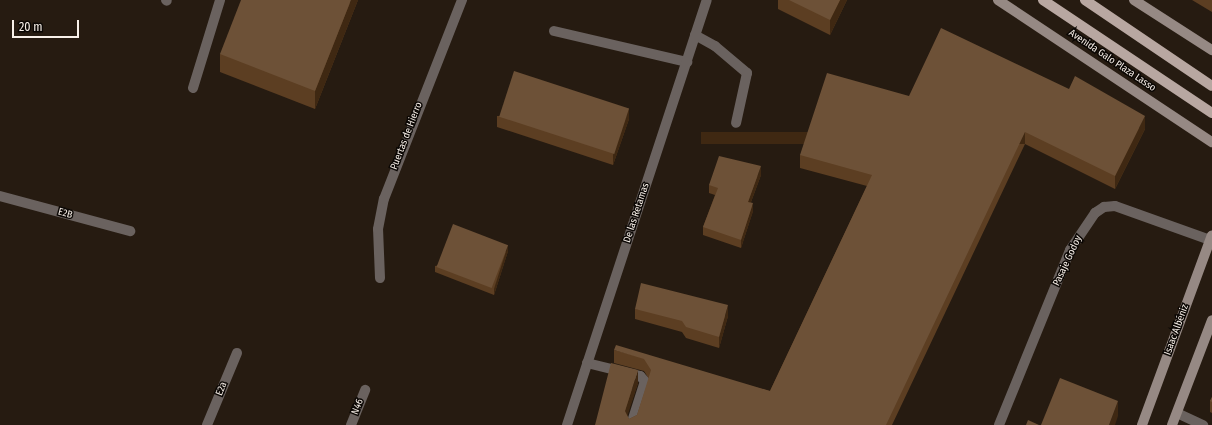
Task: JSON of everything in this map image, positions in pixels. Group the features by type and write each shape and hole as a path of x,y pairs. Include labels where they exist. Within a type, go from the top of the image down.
{"main road":[{"name":"Avenida Galo Plaza Lasso","path":"998,0 1212,142"},
{"name":"Avenida Galo Plaza Lasso","path":"1043,0 1212,113"},
{"path":"1085,0 1212,86"},
{"path":"1134,0 1212,50"},
{"name":"Isaac Albéniz","path":"1142,425 1211,238"},
{"path":"1172,425 1212,320"}],"street":[{"path":"193,88 220,0"},
{"name":"Puertas de Hierro","path":"380,278 378,229 384,199 462,0"},
{"name":"De las Retamas","path":"567,425 707,0"},
{"path":"554,30 686,62"},
{"path":"695,35 715,46 747,73 736,123"},
{"name":"E2B","path":"0,196 130,232"},
{"name":"Pasaje Godoy","path":"999,425 1070,250 1095,213 1104,207 1115,206 1211,238"},
{"name":"E2a","path":"207,425 237,353"},
{"path":"587,363 640,376 645,381 631,425"},
{"name":"N46","path":"351,425 365,390"},
{"path":"1177,413 1203,425"}],"building":[{"path":"241,0 351,0 315,91 220,54"},
{"path":"789,0 840,0 830,20"},
{"path":"941,28 1069,89 1075,76 1145,116 1115,176 1025,132 886,425 595,425 611,363 638,370 625,411 629,419 637,415 651,370 644,359 614,350 616,345 770,391 872,175 800,155 827,73 909,96"},
{"path":"514,71 629,108 614,154 499,117"},
{"path":"719,156 761,166 748,202 753,203 741,240 703,227 718,188 709,185"},
{"path":"453,224 508,245 492,288 437,267"},
{"path":"641,283 728,305 719,337 686,327 682,321 635,309"},
{"path":"1060,378 1118,401 1109,425 1041,425"},
{"path":"1028,420 1039,425 1026,425"}]}
